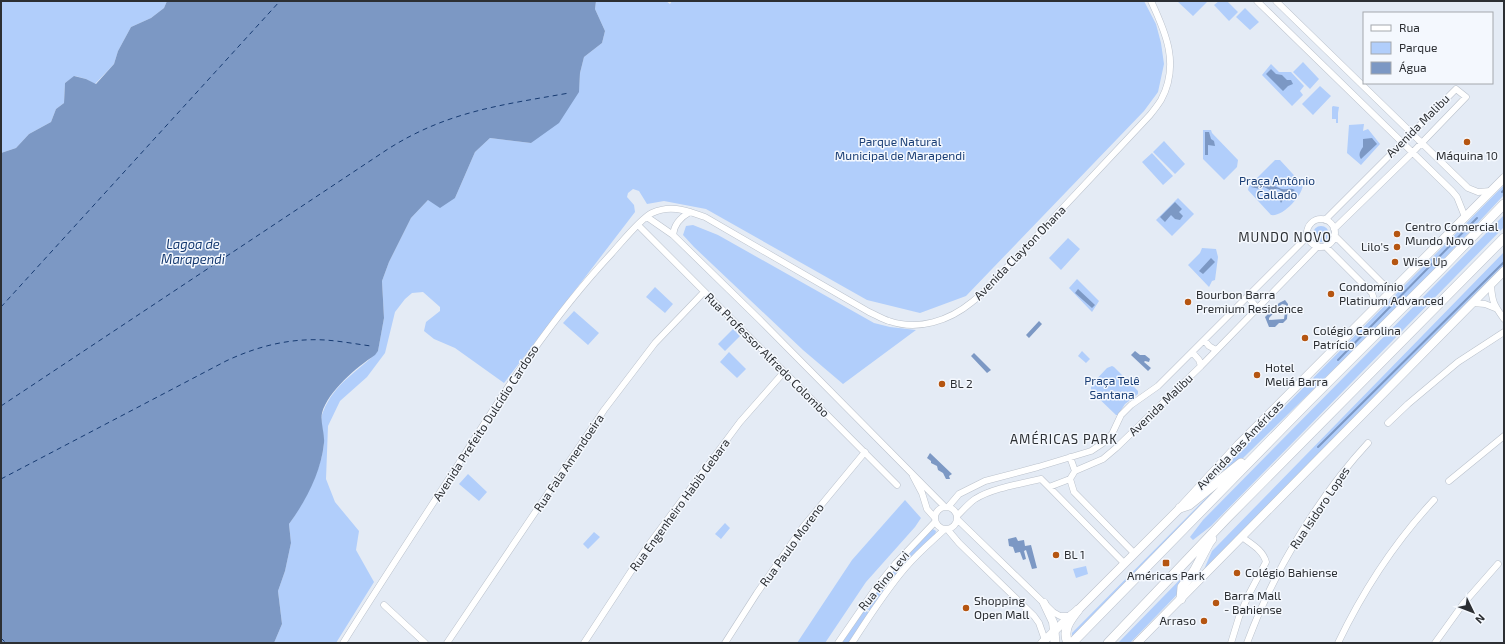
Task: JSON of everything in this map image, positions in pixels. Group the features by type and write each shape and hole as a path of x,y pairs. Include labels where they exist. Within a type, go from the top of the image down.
{"highway":[{"name":"Avenida das Américas","path":"1072,643 1504,204"},
{"path":"1108,643 1227,518 1500,244 1504,238"},
{"path":"1180,508 1189,505 1240,463 1258,453"},
{"path":"1181,599 1181,592 1184,584 1194,571 1209,543 1219,532 1227,518"},
{"path":"1068,643 1066,636 1067,627 1078,610"},
{"path":"1054,631 1055,643"}],"main road":[{"name":"Avenida das Américas","path":"1043,642 1078,610 1180,508 1238,445 1504,178"},
{"path":"1137,643 1504,271"},
{"path":"1044,603 1053,622 1054,631"}],"street":[{"name":"Avenida Clayton Ohana","path":"647,217 667,208 690,212 705,217 862,308 889,321 910,325 926,325 948,318 972,303 997,278 1150,115 1162,99 1168,81 1171,63 1169,44 1163,26 1151,1"},
{"path":"1257,1 1457,197 1464,217"},
{"path":"1276,1 1468,188 1478,192 1491,191"},
{"name":"Avenida Malibu","path":"1325,220 1456,89 1466,98 1334,232"},
{"path":"673,235 673,230 679,220 690,212"},
{"name":"Avenida Prefeito Dulcídio Cardoso","path":"343,643 494,407 545,333 599,266 647,217"},
{"name":"Rua Professor Alfredo Colombo","path":"647,217 673,235 947,507"},
{"path":"1334,232 1331,242 1325,246 1318,246 1310,242 1308,236 1308,229 1311,224 1318,220 1325,220 1330,223 1334,232 1382,283 1392,289"},
{"name":"Rua Professor Alfredo Colombo","path":"638,225 897,485"},
{"name":"Avenida Malibu","path":"947,507 959,494 985,480 1038,467 1091,450 1104,443 1112,434 1121,415 1131,405 1158,386 1308,236"},
{"name":"Avenida Malibu","path":"1074,471 1103,459 1134,431 1318,246"},
{"path":"1325,246 1372,293 1376,306"},
{"path":"1491,285 1495,308"},
{"name":"Rua Fala Amendoeira","path":"446,643 604,410 654,343 704,292"},
{"path":"1248,297 1258,308"},
{"path":"1473,303 1485,304 1495,308 1504,318"},
{"path":"1388,423 1458,362 1504,332"},
{"path":"1204,340 1209,346 1216,350"},
{"path":"1192,352 1198,357 1200,366"},
{"name":"Rua Engenheiro Habib Gebara","path":"584,643 656,535 740,422 784,372"},
{"path":"1449,481 1504,436"},
{"name":"Rua Isidoro Lopes","path":"1247,643 1274,582 1302,533 1337,480 1368,443"},
{"name":"Rua Paulo Moreno","path":"725,643 802,527 865,452"},
{"path":"1070,457 1074,471 1070,479 1074,492 1134,553"},
{"path":"1038,467 1041,479 1124,563"},
{"name":"Rua Professor Alfredo Colombo","path":"909,469 922,492 927,509 935,520"},
{"path":"946,530 954,527 958,518 968,505 976,499 1006,488 1041,479"},
{"path":"1049,486 1070,479"},
{"path":"1338,643 1376,573 1408,529 1434,500"},
{"path":"1043,642 1039,623 1034,616 946,530 938,527 935,520 938,510 947,507 953,509 958,518 1006,568 1057,615 1070,616"},
{"name":"Rua Rino Levi","path":"838,643 878,585 896,562 935,520"},
{"name":"Rua Rino Levi","path":"852,643 890,587 926,546 946,530"},
{"path":"1231,643 1239,618 1266,562 1264,556 1242,537"},
{"path":"1436,643 1463,604 1498,564"},
{"path":"384,605 426,643"}],"green space":[{"path":"1,1 167,1 164,8 151,18 131,27 118,51 114,64 95,84 86,79 75,76 65,83 64,103 56,109 51,122 29,134 16,148 1,153"},
{"name":"Parque Natural Municipal de Marapendi","path":"596,1 666,1 670,4 672,1 1144,1 1156,24 1164,64 1158,92 1144,111 966,296 920,313 867,300 706,209 664,201 647,204 639,191 633,189 628,193 627,197 634,205 635,212 504,383 455,348 434,339 424,331 426,322 440,311 440,307 423,292 412,293 405,299 395,312 385,353 367,377 340,401 328,426 326,479 335,502 359,531 356,550 374,582 336,643 274,643 282,624 278,591 285,571 291,543 289,524 301,506 320,463 324,442 322,415 328,402 340,385 378,351 384,318 382,281 389,262 411,218 428,200 455,198 475,152 490,138 531,143 579,89 580,73 584,57 602,43 605,31 595,9"},
{"path":"1177,1 1206,1 1207,2 1193,16"},
{"path":"1219,1 1227,1 1238,12 1229,21 1214,5"},
{"path":"1245,8 1259,22 1250,30 1236,17"},
{"path":"1303,62 1319,79 1310,89 1293,72"},
{"path":"1271,64 1279,72 1291,72 1304,86 1300,91 1303,95 1292,106 1262,75"},
{"path":"1320,86 1331,96 1313,115 1302,104"},
{"path":"1333,106 1339,107 1338,123 1336,123 1336,119 1332,119"},
{"path":"1364,124 1363,131 1368,129 1380,144 1361,165 1347,153 1349,125"},
{"path":"1203,130 1211,130 1212,133 1238,160 1237,167 1224,180 1203,159"},
{"path":"1164,141 1185,164 1175,174 1153,152"},
{"path":"1152,153 1173,176 1163,185 1142,162"},
{"name":"Praça Antônio Callado","path":"1275,160 1280,160 1303,185 1302,190 1296,200 1291,205 1281,213 1271,215 1248,190 1249,186"},
{"path":"1504,185 1504,195 1411,294 1242,459 1219,473"},
{"path":"1178,198 1194,214 1172,236 1156,220"},
{"path":"1504,215 1504,227 1211,526 1193,540 1190,537 1203,520"},
{"path":"693,225 718,235 874,323 890,327 916,330 843,384 803,350 694,247 683,235 686,226"},
{"path":"1321,226 1327,228 1329,234 1327,240 1321,242 1315,240 1313,234 1315,228"},
{"path":"1068,238 1080,249 1061,270 1049,258"},
{"path":"1202,248 1216,249 1218,257 1215,280 1212,281 1209,287 1188,265 1200,253"},
{"path":"1504,252 1504,267 1202,574 1212,551"},
{"path":"1077,279 1099,301 1092,312 1069,288"},
{"path":"655,287 673,304 665,313 646,297"},
{"path":"574,311 599,333 588,345 563,323"},
{"path":"733,329 740,336 725,351 718,344"},
{"path":"1082,351 1090,359 1086,363 1078,356"},
{"path":"729,352 746,369 737,378 720,362"},
{"name":"Praça Telê Santana","path":"1112,366 1138,391 1138,394 1125,404 1118,415 1116,415 1091,391 1091,385 1107,368"},
{"path":"468,474 487,492 479,501 459,484"},
{"path":"1225,487 1072,638 1072,633 1210,494"},
{"path":"905,500 921,518 915,527 866,582 825,643 797,643 852,560"},
{"path":"725,523 730,528 721,539 715,534"},
{"path":"931,528 936,531 935,535 905,567 899,562"},
{"path":"594,532 600,537 588,549 583,544"},
{"path":"1203,556 1194,577 1130,643 1118,643"},
{"path":"898,564 903,568 870,611 864,606"},
{"path":"1086,566 1088,574 1076,578 1073,569"},
{"path":"863,608 869,613 849,643 840,643"}],"water":[{"name":"Lagoa de Marapendi","path":"167,1 596,1 595,9 605,31 602,43 584,57 580,73 579,92 559,123 531,143 490,138 475,152 455,198 440,208 428,200 411,218 389,262 382,281 384,318 378,351 344,380 330,396 322,413 324,443 320,465 307,496 289,524 291,543 285,571 278,591 282,624 274,643 1,643 1,153 16,148 29,134 51,122 56,109 64,103 65,83 74,76 86,79 96,84 114,64 118,51 131,27 151,18 164,8"},
{"path":"1271,69 1276,74 1282,75 1287,80 1291,80 1293,84 1288,86 1283,91 1266,74"},
{"path":"1205,132 1209,132 1215,146 1208,145 1208,155 1205,155"},
{"path":"1372,138 1377,144 1361,159 1360,152 1363,147 1363,139"},
{"path":"1258,181 1262,181 1269,186 1295,190 1285,197 1281,203 1279,199 1282,192 1279,189 1270,190 1264,187 1260,189 1251,187"},
{"path":"1175,202 1182,209 1179,212 1183,216 1180,220 1175,219 1171,215 1165,222 1160,217"},
{"path":"1211,258 1215,262 1203,274 1199,271"},
{"path":"1078,289 1095,305 1092,308 1075,293"},
{"path":"1285,300 1288,304 1287,319 1275,327 1269,327 1265,317 1279,303","holes":["1282,304 1286,305 1284,319 1269,320 1269,318"]},
{"path":"1039,321 1042,324 1029,338 1026,335"},
{"path":"1135,351 1150,359 1149,362 1144,362 1151,368 1148,371 1131,355"},
{"path":"974,353 991,370 987,373 971,356"},
{"path":"930,453 952,474 949,476 950,479 946,479 943,473 938,470 937,466 931,463 931,461 927,458"},
{"path":"1016,537 1018,541 1024,540 1025,546 1031,545 1037,568 1032,569 1026,550 1024,551 1026,559 1023,560 1020,552 1015,553 1013,547 1009,546 1008,539"}],"waterway":[{"path":"1338,360 1477,218"},
{"path":"1318,447 1504,262"}],"ferry route":[{"path":"1,307 280,1"},
{"path":"1,406 388,149 410,136 432,126 476,111 521,101 569,93"},
{"path":"1,479 226,361 250,351 274,344 299,340 331,340 371,346"},
{"path":"1,638 6,643"}],"place":[{"name":"Máquina 10","path":"1467,142"},
{"name":"Centro Comercial Mundo Novo","path":"1397,234"},
{"name":"Lilo's","path":"1397,247"},
{"name":"Wise Up","path":"1395,262"},
{"name":"Condomínio Platinum Advanced","path":"1331,294"},
{"name":"Bourbon Barra Premium Residence","path":"1188,302"},
{"name":"Colégio Carolina Patrício","path":"1305,338"},
{"name":"Hotel Meliá Barra","path":"1257,375"},
{"name":"BL 2","path":"942,384"},
{"name":"BL 1","path":"1056,555"},
{"name":"Américas Park","path":"1166,563"},
{"name":"Colégio Bahiense","path":"1237,573"},
{"name":"Barra Mall - Bahiense","path":"1216,603"},
{"name":"Shopping Open Mall","path":"966,608"},
{"name":"Arraso","path":"1204,621"}],"district":[{"name":"MUNDO NOVO","path":"1285,237"},
{"name":"AMÉRICAS PARK","path":"1064,439"}]}
